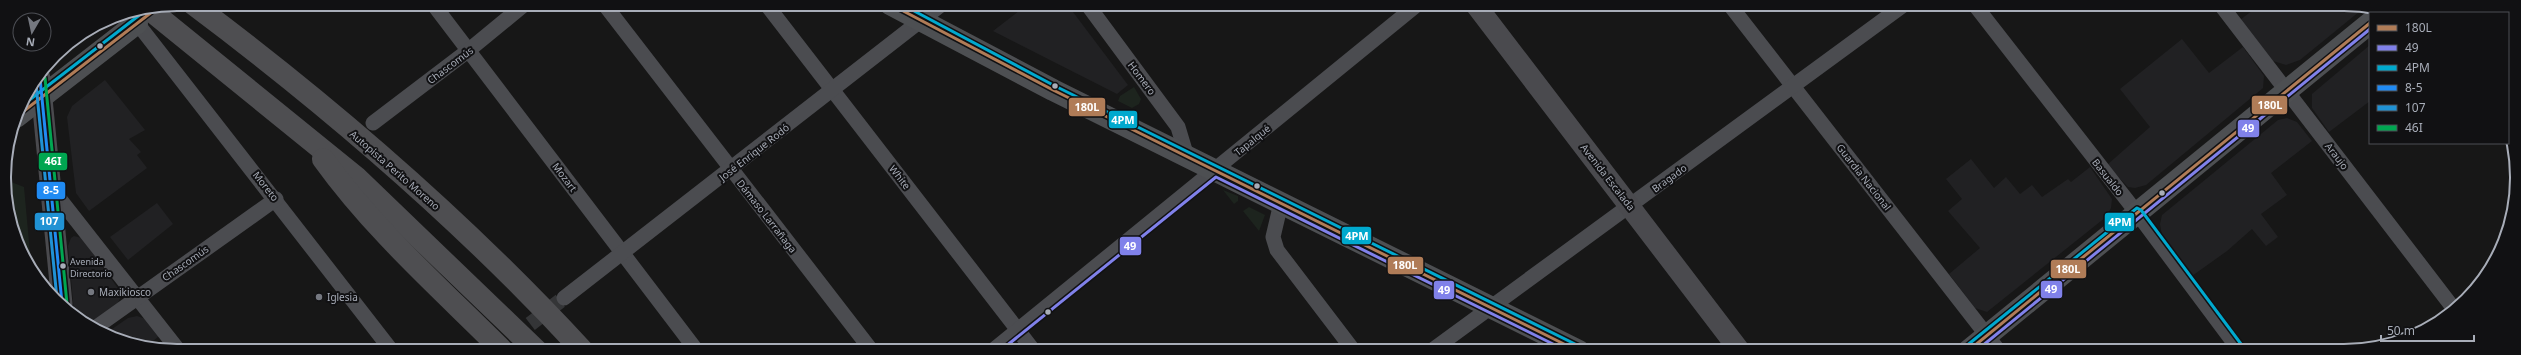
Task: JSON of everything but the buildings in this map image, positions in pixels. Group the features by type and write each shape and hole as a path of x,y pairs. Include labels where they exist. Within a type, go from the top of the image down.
{"highway":[{"name":"Autopista Perito Moreno","path":"202,11 233,34 392,165 519,284 576,344"},
{"path":"144,16 306,137 356,177 530,344"},
{"path":"306,137 346,191 386,234 496,344"},
{"path":"519,284 592,344"}],"main road":[{"path":"903,11 1053,90 1565,344"},
{"path":"38,88 144,16"},
{"path":"1993,343 2137,213 2369,24"}],"street":[{"name":"Mozart","path":"438,11 692,344"},
{"name":"Chascomús","path":"373,123 469,50 516,11"},
{"name":"Dámaso Larrañaga","path":"609,11 867,344"},
{"name":"White","path":"771,11 1029,344"},
{"name":"José Enrique Rodó","path":"564,298 833,91 932,11"},
{"name":"Homero","path":"1092,11 1178,127 1187,157"},
{"name":"Tapalqué","path":"1001,344 1409,11"},
{"name":"Avenida Escalada","path":"1480,11 1735,344"},
{"name":"Guardia Nacional","path":"1734,11 1993,343"},
{"name":"Bragado","path":"1441,344 1794,88 1896,11"},
{"name":"Basualdo","path":"1979,11 2137,213 2235,344"},
{"name":"Araujo","path":"2225,11 2451,305"},
{"name":"Moreto","path":"144,16 276,199 387,344"},
{"path":"38,88 51,188 61,296"},
{"path":"51,188 138,296 173,344"},
{"name":"Chascomús","path":"99,325 276,199"},
{"path":"1281,203 1273,237 1277,250 1349,344"}],"shaded area":[{"path":"1019,11 1072,11 1128,85 1117,94 993,31"},
{"path":"2252,11 2359,11 2300,60 2286,65 2273,61 2240,20"},
{"path":"2182,39 2209,73 2243,47 2264,76 2263,88 2146,185 2135,188 2128,187 2107,165 2150,127 2120,89"},
{"path":"2369,46 2369,102 2329,132 2312,108 2312,94"},
{"path":"105,80 145,130 129,139 141,152 137,155 147,168 89,211 76,193 67,117 72,106"},
{"path":"1134,87 1141,99 1139,104 1132,108 1118,101 1120,96"},
{"path":"2287,118 2297,122 2312,141 2271,173 2287,195 2261,214 2278,237 2266,246 2252,229 2227,251 2192,276 2162,235 2160,224 2162,215 2278,120"},
{"path":"1971,159 1994,188 2006,177 2020,194 2032,185 2042,197 2068,179 2071,182 2090,167 2112,199 2111,208 2106,217 1987,312 1975,308 1949,274 1980,248 1948,211 1962,199 1946,179"},
{"path":"11,182 24,187 30,255 20,231 14,210"},
{"path":"1223,190 1238,196 1238,201 1234,204"},
{"path":"157,203 173,224 128,260 110,237"},
{"path":"1249,207 1265,215 1259,231 1243,211"},
{"path":"74,236 82,238 122,294 118,303 93,321 74,308 68,246 71,238"},
{"path":"137,316 146,319 159,336 152,342 111,330 128,318"}],"tunnel":[{"path":"512,338 564,298"}],"transit line":[{"name":"180L","path":"903,11 1053,90 1564,344"},
{"name":"4PM","path":"914,11 1055,86 1575,344"},
{"name":"180L","path":"26,109 151,13"},
{"name":"4PM","path":"30,99 139,16"},
{"name":"180L","path":"1977,344 2369,24"},
{"name":"49","path":"1985,344 2369,30"},
{"name":"46I","path":"45,78 67,302"},
{"name":"8-5","path":"40,83 61,296"},
{"name":"107","path":"36,89 56,291"},
{"name":"49","path":"1009,344 1216,177 1553,344"},
{"name":"4PM","path":"1969,344 2137,208 2141,210 2241,344"}],"place":[{"name":"Avenida Directorio","path":"63,266"},
{"name":"Maxikiosco","path":"91,292"},
{"name":"Iglesia","path":"319,297"}]}
